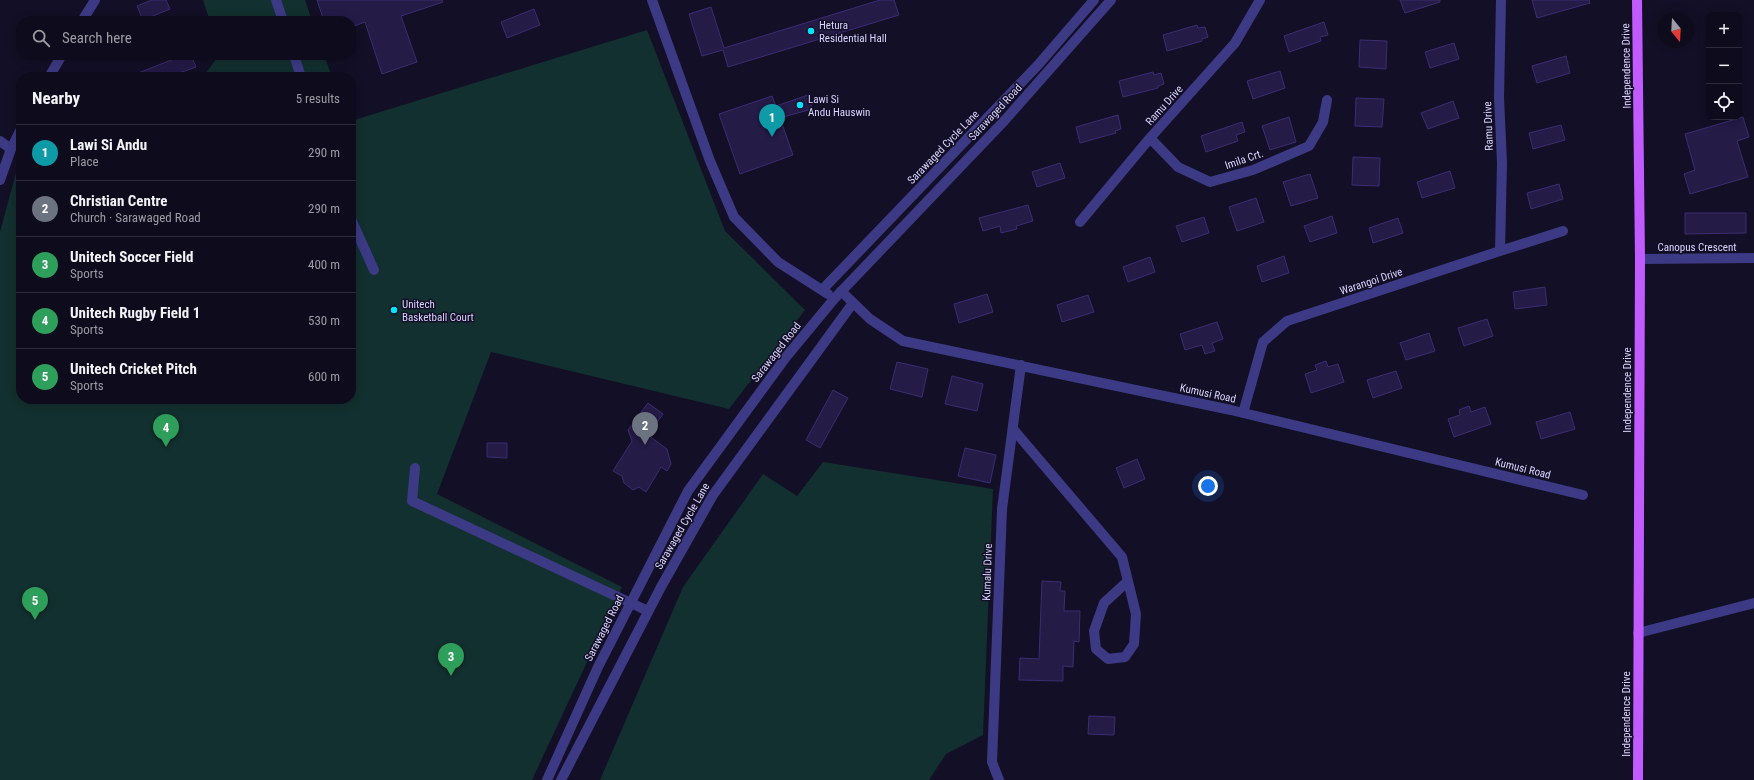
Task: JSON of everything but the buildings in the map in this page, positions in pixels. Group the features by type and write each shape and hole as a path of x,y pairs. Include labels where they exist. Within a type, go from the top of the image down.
{"main road":[{"name":"Independence Drive","path":"1637,0 1640,259 1638,780"}],"street":[{"path":"85,16 95,0"},
{"path":"276,0 281,16"},
{"name":"Kumusi Road","path":"652,0 710,161 734,217 778,262 822,290 838,295 853,303 870,319 903,341 1243,412 1583,495"},
{"name":"Sarawaged Cycle Lane","path":"822,290 1038,65 1094,0"},
{"name":"Sarawaged Road","path":"547,780 598,667 688,491 786,357 838,295 1005,120 1111,0"},
{"name":"Ramu Drive","path":"1080,222 1150,138 1235,43 1260,0"},
{"name":"Ramu Drive","path":"1500,251 1502,163 1499,97 1501,0"},
{"path":"52,72 59,60"},
{"path":"296,60 300,72"},
{"name":"Imila Crt.","path":"1150,138 1178,167 1210,182 1253,170 1309,146 1323,122 1327,100"},
{"path":"0,180 16,139"},
{"path":"0,141 11,149"},
{"path":"356,230 374,270"},
{"name":"Warangoi Drive","path":"1243,412 1263,342 1287,321 1500,251 1563,232"},
{"name":"Canopus Crescent","path":"1640,259 1754,258"},
{"name":"Sarawaged Cycle Lane","path":"561,780 648,611 713,495 853,303"},
{"name":"Kumalu Drive","path":"999,780 992,762 1002,509 1021,365"},
{"path":"1013,428 1122,557 1128,581 1136,614 1134,644 1125,657 1108,659 1096,649 1094,631 1104,603 1128,581"},
{"path":"415,468 412,501 648,611"},
{"path":"1638,633 1754,603"}],"green space":[{"path":"203,0 305,0 310,16 208,16"},
{"path":"647,30 725,231 805,310 729,409 491,352 437,494 622,587 532,780 0,780 0,232 16,173 16,404 356,404 356,119"},
{"path":"215,60 326,60 330,72 207,72"},
{"path":"823,462 993,489 983,735 946,754 929,780 600,780 683,587 763,474 797,496"}],"place":[{"name":"Hetura Residential Hall","path":"811,31"},
{"name":"Lawi Si Andu Hauswin","path":"800,105"},
{"name":"Lawi Si Andu","path":"772,137"},
{"name":"Unitech Basketball Court","path":"394,310"},
{"name":"Christian Centre","path":"645,445"},
{"name":"Unitech Rugby Field 1","path":"166,447"},
{"name":"Unitech Cricket Pitch","path":"35,620"},
{"name":"Unitech Soccer Field","path":"451,676"}]}
